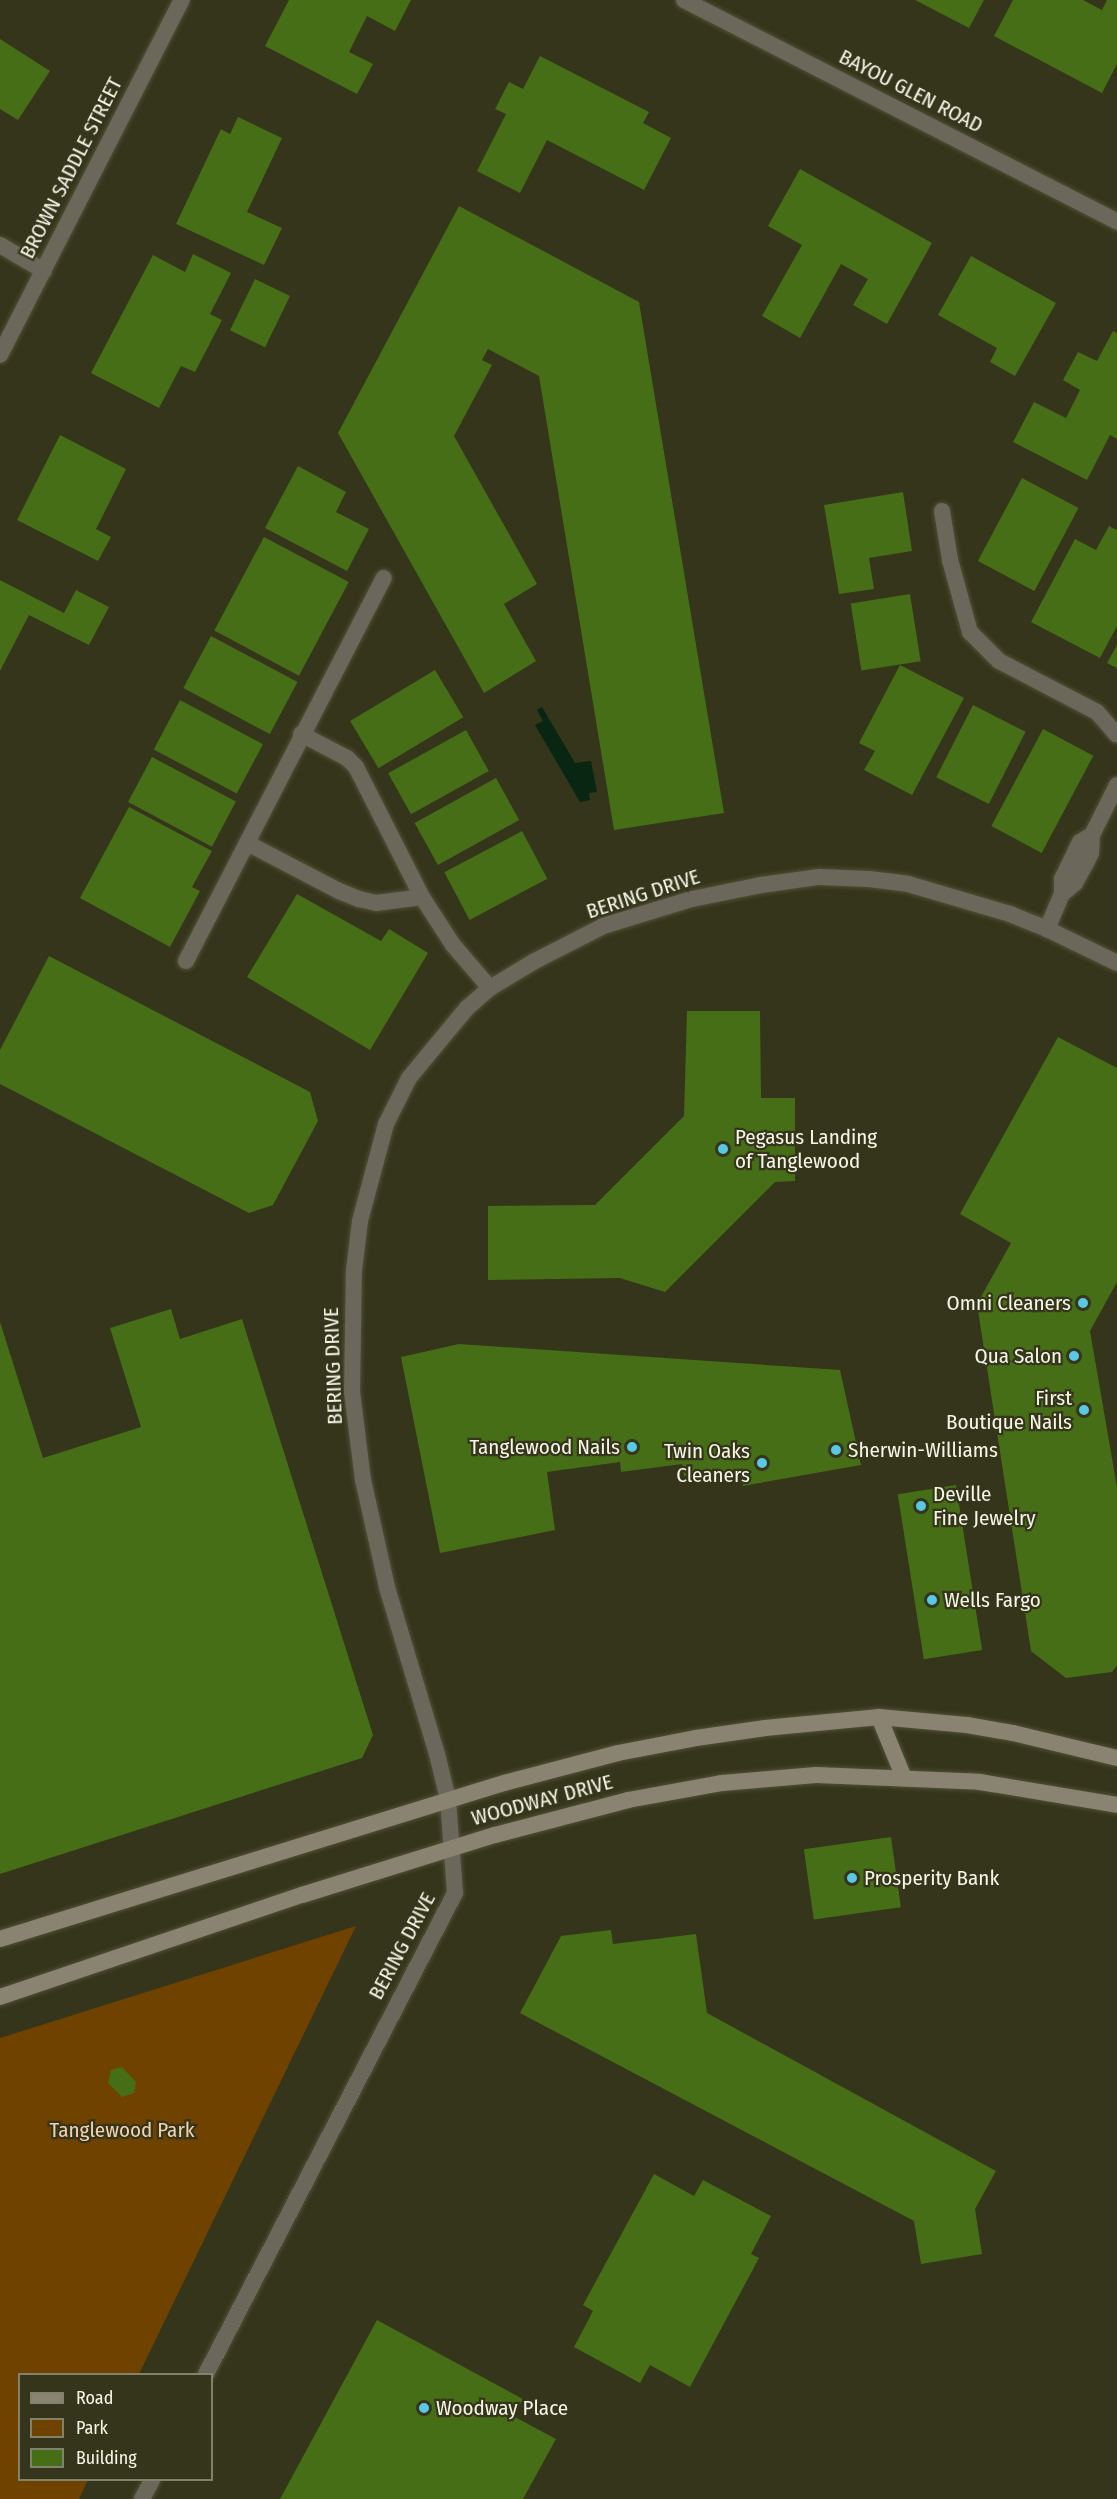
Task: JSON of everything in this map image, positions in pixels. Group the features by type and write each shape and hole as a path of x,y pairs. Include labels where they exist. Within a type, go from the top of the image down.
{"main road":[{"name":"WOODWAY DRIVE","path":"0,1939 448,1799 618,1753 765,1728 879,1717 967,1725 1013,1733 1117,1758"},
{"path":"879,1717 904,1778"},
{"name":"WOODWAY DRIVE","path":"0,1997 302,1895 452,1849 628,1800 722,1783 816,1775 980,1782 1117,1805"}],"street":[{"name":"BROWN SADDLE STREET","path":"0,355 182,0"},
{"name":"BAYOU GLEN ROAD","path":"684,0 1117,222"},
{"path":"0,245 44,271"},
{"path":"942,511 950,560 970,632 999,661 1097,712 1117,735"},
{"path":"186,960 301,734 384,578"},
{"path":"301,734 347,758 356,767 422,897 453,945 490,988"},
{"path":"1047,928 1062,894 1075,884 1091,854 1092,835 1117,785"},
{"path":"247,843 359,899 376,903 422,897"},
{"name":"BERING DRIVE","path":"207,2373 455,1893 448,1799 437,1754 387,1587 363,1480 352,1392 354,1271 360,1221 386,1124 409,1078 445,1032 490,988 603,926 692,899 819,877 869,879 908,884 978,903 1047,928 1117,963"},
{"path":"142,2499 151,2481"}],"green space":[{"name":"Tanglewood Park","path":"356,1926 139,2373 18,2373 18,2481 88,2481 79,2499 0,2499 0,2038"}],"shaded area":[{"path":"542,707 575,763 591,761 597,792 589,793 590,800 580,802 535,725 543,721 537,710"}],"building":[{"path":"289,0 411,0 395,31 367,16 349,52 373,64 357,94 265,46"},
{"path":"915,0 984,0 969,28"},
{"path":"1013,0 1083,0 1102,10 1107,0 1117,0 1117,64 1102,93 994,36"},
{"path":"0,39 50,71 18,120 0,109"},
{"path":"540,56 649,112 643,123 671,138 644,190 547,140 520,193 477,171 506,114 495,109 509,82 523,89"},
{"path":"238,117 282,138 247,212 282,228 264,265 176,224 221,129 230,134"},
{"path":"800,169 932,243 887,324 853,305 868,279 841,264 800,338 762,316 802,245 768,226"},
{"path":"459,206 639,302 724,813 614,830 539,376 488,349 482,360 492,365 454,436 537,584 504,604 536,661 484,693 338,433"},
{"path":"193,254 231,273 210,314 222,320 195,372 181,366 159,408 91,373 153,255 185,272"},
{"path":"971,256 1056,303 1015,376 990,362 997,348 938,315"},
{"path":"255,279 290,296 265,347 230,330"},
{"path":"1113,331 1117,333 1117,439 1110,435 1087,480 1013,442 1034,402 1066,418 1080,390 1063,380 1078,352 1097,361"},
{"path":"60,435 126,469 96,529 111,537 98,561 17,520"},
{"path":"298,466 346,492 336,512 369,529 347,571 265,528"},
{"path":"1022,478 1079,508 1034,591 978,561"},
{"path":"903,492 912,551 869,558 874,589 839,594 824,505"},
{"path":"1109,526 1117,530 1117,626 1100,658 1031,622 1075,539 1096,550"},
{"path":"264,537 349,582 299,676 214,631"},
{"path":"0,580 64,613 76,590 109,607 89,645 29,615 0,671"},
{"path":"910,594 921,661 861,671 851,603"},
{"path":"211,636 298,682 270,734 183,688"},
{"path":"1117,645 1117,668 1107,663"},
{"path":"900,665 964,698 912,795 864,770 875,751 859,743"},
{"path":"435,670 463,717 378,768 350,721"},
{"path":"180,700 263,744 237,794 154,749"},
{"path":"973,705 1026,732 989,804 936,777"},
{"path":"1043,729 1093,756 1042,853 991,826"},
{"path":"466,730 489,771 411,814 388,773"},
{"path":"152,757 236,802 212,847 128,802"},
{"path":"496,778 519,820 438,865 415,823"},
{"path":"129,807 212,851 192,887 200,891 170,947 80,898"},
{"path":"522,831 547,879 470,920 444,872"},
{"path":"297,894 381,941 389,929 428,953 370,1050 247,977"},
{"path":"49,956 310,1092 318,1121 273,1205 249,1213 0,1084 0,1050"},
{"name":"Pegasus Landing of Tanglewood","path":"687,1011 760,1011 761,1098 795,1098 795,1181 775,1182 665,1292 620,1278 488,1280 488,1206 595,1205 684,1116"},
{"path":"1058,1037 1117,1068 1117,1282 1090,1331 1117,1487 1117,1665 1112,1672 1066,1678 1031,1651 977,1304 1011,1243 960,1214"},
{"path":"171,1309 180,1339 242,1319 373,1735 362,1758 0,1874 0,1322 43,1458 141,1427 110,1328"},
{"path":"459,1344 840,1370 861,1465 743,1486 741,1469 684,1476 682,1464 621,1472 620,1462 547,1472 555,1530 440,1553 401,1357"},
{"path":"956,1485 982,1650 924,1659 898,1494"},
{"name":"Prosperity Bank","path":"891,1837 901,1907 814,1920 804,1849"},
{"path":"611,1930 613,1944 696,1934 707,2013 996,2171 975,2209 982,2254 921,2264 914,2221 520,2013 561,1936"},
{"path":"122,2067 136,2082 134,2093 122,2097 108,2083 111,2070"},
{"path":"654,2174 694,2196 703,2180 771,2216 751,2254 759,2258 690,2387 650,2365 640,2383 574,2347 593,2311 583,2305"},
{"name":"Woodway Place","path":"377,2320 523,2399 513,2416 556,2439 523,2499 280,2499"}],"place":[{"name":"Pegasus Landing of Tanglewood","path":"723,1149"},
{"name":"Omni Cleaners","path":"1083,1303"},
{"name":"Qua Salon","path":"1074,1356"},
{"name":"First Boutique Nails","path":"1084,1410"},
{"name":"Tanglewood Nails","path":"632,1447"},
{"name":"Sherwin-Williams","path":"836,1450"},
{"name":"Twin Oaks Cleaners","path":"762,1463"},
{"name":"Deville Fine Jewelry","path":"921,1506"},
{"name":"Wells Fargo","path":"932,1600"},
{"name":"Prosperity Bank","path":"852,1878"},
{"name":"Woodway Place","path":"424,2408"}]}
